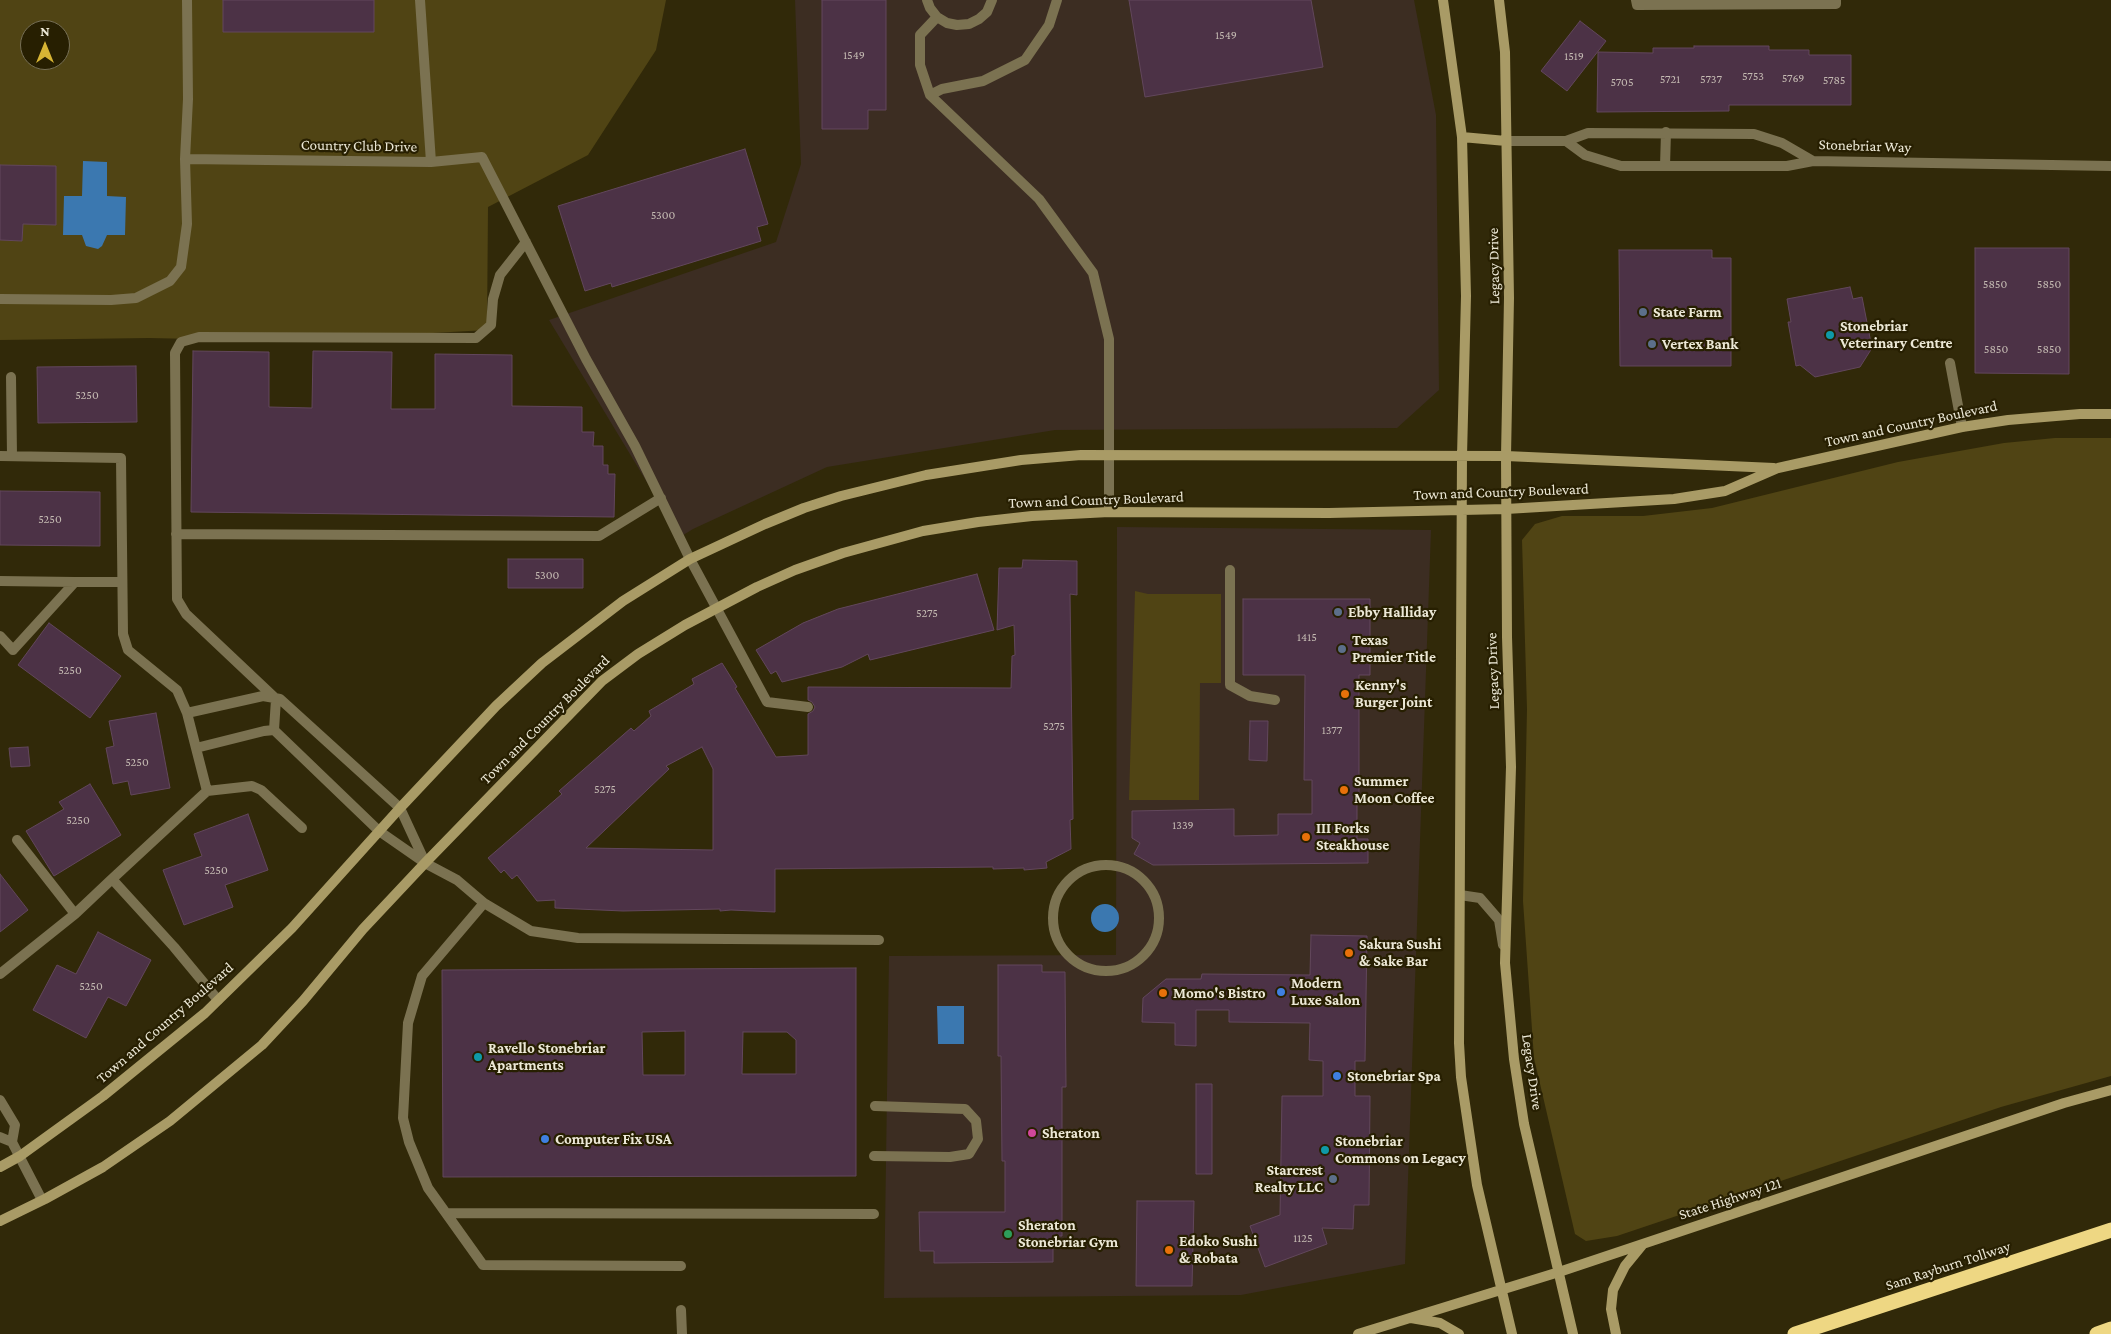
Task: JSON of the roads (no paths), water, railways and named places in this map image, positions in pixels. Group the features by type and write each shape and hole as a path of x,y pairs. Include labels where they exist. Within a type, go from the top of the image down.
{"highway":[{"name":"Sam Rayburn Tollway","path":"1796,1334 2111,1230"},
{"path":"2097,1334 2111,1329"}],"main road":[{"name":"Legacy Drive","path":"1443,0 1462,137 1466,296 1462,456 1459,1043 1461,1077 1477,1184 1512,1334"},
{"name":"Legacy Drive","path":"1499,0 1505,52 1510,298 1506,509 1511,766 1505,963 1514,1059 1524,1124 1573,1334"},
{"path":"1462,137 1506,140"},
{"name":"Town and Country Boulevard","path":"0,1221 103,1167 170,1122 262,1044 303,1001 363,929 602,681 652,645 716,608 795,570 852,550 923,531 1006,518 1108,512 1329,513 1506,509 1674,499 1725,491 1778,468 1962,427 2026,418 2111,414"},
{"name":"Town and Country Boulevard","path":"0,1167 20,1156 103,1096 218,1000 292,928 400,808 496,706 542,663 623,601 690,559 804,508 897,481 952,470 1022,460 1109,454 1506,456 1778,468"},
{"name":"State Highway 121","path":"1358,1334 1500,1288 1559,1272 1758,1207 2064,1103 2111,1090"},
{"path":"1616,1334 1612,1309 1613,1290 1625,1266 1644,1243"},
{"path":"1409,1318 1440,1323 1459,1334"}],"street":[{"path":"0,299 111,300 136,298 170,281 181,267 187,224 185,159 188,99 187,0"},
{"name":"Country Club Drive","path":"185,159 431,162 420,0"},
{"path":"927,0 937,17 947,23 958,25 969,24 979,19 987,12 992,0"},
{"path":"930,94 942,89 983,81 1024,60 1048,24 1057,0"},
{"path":"1637,3 1836,4 1836,0"},
{"path":"937,17 920,35 920,65 930,94 1039,199 1093,273 1109,340 1108,512"},
{"path":"1665,166 1666,132"},
{"name":"Stonebriar Way","path":"1506,140 1566,141 1588,133 1754,134 1782,143 1813,161 2111,166"},
{"path":"1566,141 1585,155 1620,166 1786,166 1813,161"},
{"path":"431,162 482,157 586,359 636,446 690,559 767,702 808,707"},
{"path":"276,699 186,614 176,598 175,353 181,342 198,337 476,338 491,325 493,299 500,275 526,242"},
{"path":"1950,363 1962,427"},
{"path":"11,377 12,456"},
{"path":"0,456 121,458 123,634 128,650 177,690 187,713 207,792"},
{"path":"176,534 599,536 661,498"},
{"path":"1230,570 1230,685 1250,696 1275,700"},
{"path":"0,581 122,582"},
{"path":"0,636 13,650 75,582"},
{"path":"187,713 263,696 280,699 400,808 425,863"},
{"path":"274,730 276,699"},
{"path":"196,748 274,730 379,831 425,863 457,880 484,903 531,931 578,938 878,940"},
{"path":"0,974 75,914 207,792 252,786 261,790 302,828"},
{"path":"17,840 75,914"},
{"path":"1106,864 1125,868 1142,878 1156,896 1159,913 1157,935 1146,954 1127,967 1105,972 1085,967 1068,956 1057,939 1052,921 1055,902 1064,885 1075,874 1090,867 1106,864"},
{"path":"112,879 174,947 218,1000"},
{"path":"1460,896 1480,898 1499,920 1505,963"},
{"path":"484,903 422,976 408,1024 404,1118 408,1142 428,1188 483,1265 682,1266"},
{"path":"0,1100 15,1125 12,1142"},
{"path":"874,1156 950,1157 969,1154 978,1139 976,1122 965,1109 875,1106"},
{"path":"0,1137 12,1142 42,1200"},
{"path":"447,1213 874,1214"},
{"path":"681,1310 682,1334"}],"water":[{"path":"83,161 107,162 107,196 126,197 125,235 107,235 102,246 98,249 86,246 82,235 63,235 64,196 82,196"},
{"path":"1105,904 1115,908 1119,918 1115,928 1105,932 1095,928 1091,918 1095,908"},
{"path":"937,1006 964,1006 964,1044 938,1044"}],"place":[{"name":"State Farm","path":"1643,312"},
{"name":"Stonebriar Veterinary Centre","path":"1830,335"},
{"name":"Vertex Bank","path":"1652,344"},
{"name":"Ebby Halliday","path":"1338,612"},
{"name":"Texas Premier Title","path":"1342,649"},
{"name":"Kenny's Burger Joint","path":"1345,694"},
{"name":"Summer Moon Coffee","path":"1344,790"},
{"name":"III Forks Steakhouse","path":"1306,837"},
{"name":"Sakura Sushi & Sake Bar","path":"1349,953"},
{"name":"Modern Luxe Salon","path":"1281,992"},
{"name":"Momo's Bistro","path":"1163,993"},
{"name":"Ravello Stonebriar Apartments","path":"478,1057"},
{"name":"Stonebriar Spa","path":"1337,1076"},
{"name":"Sheraton","path":"1032,1133"},
{"name":"Computer Fix USA","path":"545,1139"},
{"name":"Stonebriar Commons on Legacy","path":"1325,1150"},
{"name":"Starcrest Realty LLC","path":"1333,1179"},
{"name":"Sheraton Stonebriar Gym","path":"1008,1234"},
{"name":"Edoko Sushi & Robata","path":"1169,1250"}]}
